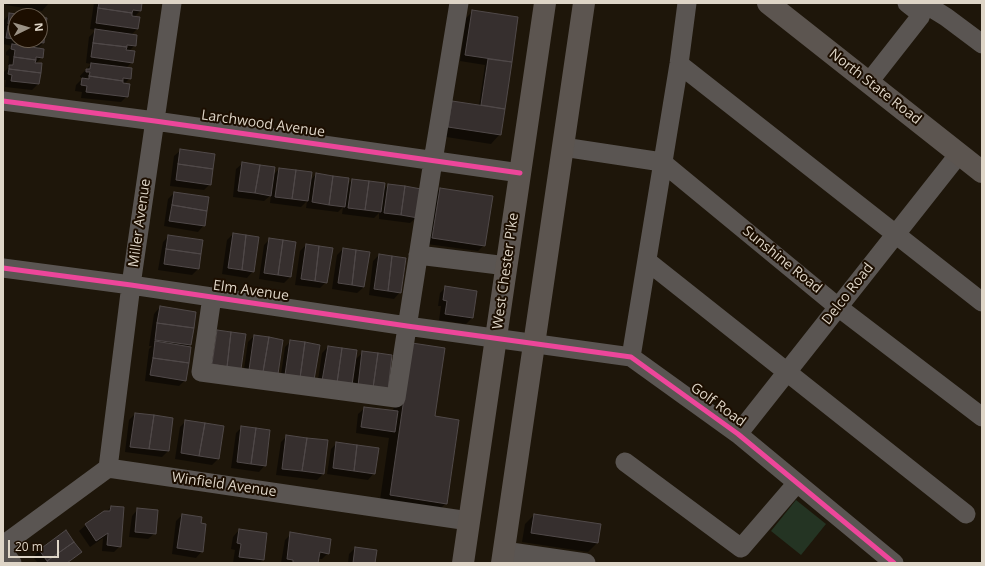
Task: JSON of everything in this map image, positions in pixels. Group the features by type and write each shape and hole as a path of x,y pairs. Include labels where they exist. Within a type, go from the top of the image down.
{"main road":[{"name":"West Chester Pike","path":"462,563 544,3"},
{"path":"503,557 584,3"},
{"name":"North State Road","path":"768,3 982,172"}],"street":[{"name":"Miller Avenue","path":"108,468 131,286 172,3"},
{"path":"212,298 201,372 396,398 432,161 459,3"},
{"path":"631,358 679,64 687,3"},
{"path":"869,82 920,17 920,6 946,17 982,44"},
{"path":"679,64 982,302"},
{"name":"Larchwood Avenue","path":"3,101 520,173"},
{"path":"563,148 662,162"},
{"name":"Delco Road","path":"738,434 959,154"},
{"name":"Sunshine Road","path":"662,162 838,307 982,417"},
{"path":"418,255 506,266"},
{"path":"647,261 966,514"},
{"name":"Elm Avenue","path":"3,268 496,338"},
{"name":"Golf Road","path":"496,338 631,358 738,434 894,563"},
{"path":"625,462 740,548 797,483"},
{"path":"3,545 108,468"},
{"name":"Winfield Avenue","path":"108,468 469,521"},
{"path":"3,551 12,563"},
{"path":"503,557 586,563"}],"green space":[{"path":"796,500 826,524 801,555 771,531"}],"building":[{"path":"99,3 142,3 141,11 133,10 132,13 98,8"},
{"path":"98,8 132,13 132,16 140,17 138,29 96,23"},
{"path":"472,10 518,17 512,62 465,55"},
{"path":"8,26 8,38 6,38"},
{"path":"95,29 137,35 136,46 127,45 127,47 93,43"},
{"path":"93,43 127,47 126,50 135,51 133,63 91,57"},
{"path":"11,49 44,49 43,58 36,57 36,60 14,57 15,50"},
{"path":"14,57 36,60 35,63 42,63 41,73 9,69 9,65 13,65"},
{"path":"488,59 512,62 505,109 481,105"},
{"path":"91,63 132,68 131,79 123,78 123,81 89,76 90,72 86,72 86,69 90,69"},
{"path":"9,69 41,73 39,84 11,81 12,75 8,74"},
{"path":"89,76 123,81 123,83 130,84 128,97 86,92 87,86 81,85 82,78 89,79"},
{"path":"452,101 505,109 501,135 448,127"},
{"path":"180,149 215,154 213,169 178,164"},
{"path":"242,162 260,165 255,193 238,191"},
{"path":"178,164 213,169 211,185 176,180"},
{"path":"260,165 275,167 271,196 255,193"},
{"path":"279,168 296,170 292,199 275,197"},
{"path":"296,170 312,172 308,201 292,199"},
{"path":"316,173 333,176 329,205 312,202"},
{"path":"333,176 349,178 345,207 329,205"},
{"path":"352,179 369,181 365,210 348,208"},
{"path":"369,181 385,183 381,212 365,210"},
{"path":"388,184 405,186 401,215 384,213"},
{"path":"405,186 421,189 418,218 401,215"},
{"path":"440,188 493,196 485,246 432,238"},
{"path":"174,192 209,197 207,211 172,205"},
{"path":"172,205 207,211 205,226 169,221"},
{"path":"233,233 246,235 242,270 228,268"},
{"path":"168,235 203,240 201,254 166,249"},
{"path":"246,235 259,237 254,272 242,270"},
{"path":"269,238 283,240 278,275 264,273"},
{"path":"283,240 296,242 291,277 278,275"},
{"path":"306,244 319,246 315,281 301,279"},
{"path":"319,246 333,248 327,283 315,281"},
{"path":"343,248 356,250 352,285 338,283"},
{"path":"166,249 201,254 199,269 164,264"},
{"path":"356,250 370,252 364,287 352,285"},
{"path":"379,254 392,256 388,291 374,289"},
{"path":"392,256 406,258 401,293 388,291"},
{"path":"445,286 477,291 473,318 445,314 447,301 443,300"},
{"path":"160,306 196,312 194,328 157,323"},
{"path":"157,323 194,328 191,345 155,340"},
{"path":"217,330 231,332 227,367 212,364"},
{"path":"231,332 246,334 241,369 227,367"},
{"path":"254,335 269,337 263,372 249,370"},
{"path":"269,337 283,340 278,374 263,372"},
{"path":"290,340 305,342 300,378 285,375"},
{"path":"155,341 191,347 189,363 153,358"},
{"path":"305,342 320,345 314,380 300,378"},
{"path":"412,343 445,348 435,416 459,420 447,504 390,495"},
{"path":"328,346 342,348 337,383 322,381"},
{"path":"342,348 357,350 352,385 337,383"},
{"path":"362,351 378,353 373,388 358,386"},
{"path":"378,353 392,355 388,390 373,388"},
{"path":"153,358 189,363 186,381 150,375"},
{"path":"364,407 398,411 395,432 361,427"},
{"path":"135,413 154,415 149,449 130,447"},
{"path":"154,415 173,418 169,451 149,449"},
{"path":"185,420 205,423 199,456 181,453"},
{"path":"205,423 224,426 219,459 199,456"},
{"path":"241,426 256,428 251,464 237,462"},
{"path":"256,428 270,430 266,466 251,464"},
{"path":"286,435 307,438 302,471 282,469"},
{"path":"307,438 328,440 324,474 302,471"},
{"path":"336,442 357,445 354,471 333,468"},
{"path":"357,445 379,448 375,474 354,471"},
{"path":"111,506 124,507 121,547 107,545 108,533 96,541 85,524 104,511 110,511"},
{"path":"137,508 158,510 156,534 135,532"},
{"path":"182,514 202,517 201,523 206,524 203,552 177,548"},
{"path":"534,514 601,524 598,543 531,533"},
{"path":"239,529 267,533 264,560 239,557 241,544 237,543"},
{"path":"66,530 74,542 47,561 39,550"},
{"path":"290,532 331,539 329,554 320,552 318,563 293,563 293,560 287,559"},
{"path":"74,542 82,552 67,563 48,563 47,561"},
{"path":"355,547 377,550 375,563 353,563"}],"cycle path":[{"path":"3,101 520,173"},
{"path":"3,268 631,357 738,434 894,563"}]}
